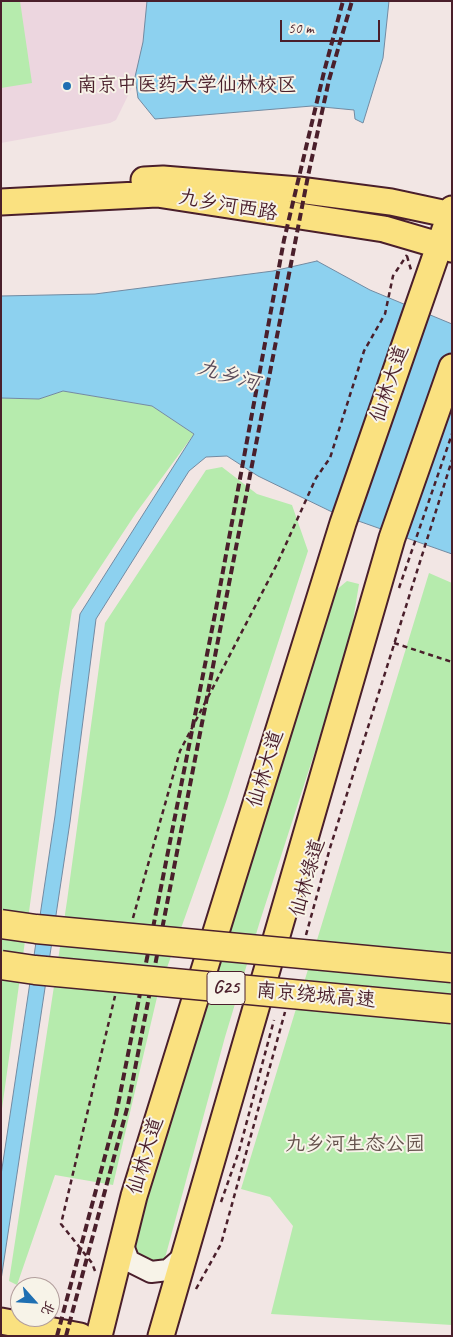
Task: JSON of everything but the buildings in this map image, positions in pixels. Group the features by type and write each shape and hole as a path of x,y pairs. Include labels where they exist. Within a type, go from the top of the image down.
{"highway":[{"name":"南京绕城高速","path":"1,924 36,929 452,968"},
{"name":"南京绕城高速","path":"1,965 452,1009"}],"main road":[{"name":"九乡河西路","path":"1,187 163,179 299,190 451,212"},
{"name":"九乡河西路","path":"1,202 157,194 384,229 446,247"},
{"name":"仙林大道","path":"99,1336 134,1196 342,523 417,306 446,247 451,212"},
{"path":"162,1336 392,538 452,367"},
{"path":"1,1321 80,1336"}],"lane":[{"path":"122,1243 129,1261 151,1272 168,1270 184,1256"}],"path":[{"path":"133,918 180,751 276,566 316,478 330,458 360,362 385,314 393,276 407,255"},
{"path":"433,487 452,434"},
{"name":"仙林绿道","path":"304,942 330,848 452,460"},
{"path":"394,643 452,662"},
{"path":"96,1275 92,1263 61,1224 115,995"},
{"path":"193,1293 221,1244 286,1008"}],"shaded area":[{"name":"南京中医药大学仙林校区","path":"1,1 149,1 145,61 116,120 110,123 1,143"}],"green space":[{"path":"1,1 20,1 32,83 1,88"},
{"path":"63,391 152,406 194,434 136,513 72,610 1,1116 1,398 39,399"},
{"path":"222,467 257,494 292,505 308,551 227,799 158,993 113,1185 55,1175 20,1277 10,1277 10,1282 9,1281 67,901 105,623 206,470"},
{"name":"九乡河生态公园","path":"429,573 452,583 452,1325 271,1314 293,1226 270,1197 241,1189"},
{"path":"347,581 359,584 349,646 260,921 225,1037 165,1258 158,1263 139,1259 134,1249 194,1029 335,591"}],"water":[{"path":"147,1 389,1 383,58 363,123 355,119 354,110 312,106 155,119 138,98 135,77 143,42"},
{"name":"九乡河","path":"317,261 370,290 452,324 452,554 330,511 258,476 227,456 206,457 189,471 96,619 70,822 1,1280 1,1175 55,816 80,614 194,434 152,406 63,391 39,399 1,398 1,296 95,294 273,271"}],"railway":[{"path":"57,1336 116,1115 216,609 284,240 343,1"},
{"path":"66,1336 128,1105 308,176 329,80 352,1"}],"place":[{"name":"南京中医药大学仙林校区","path":"67,86"}]}
